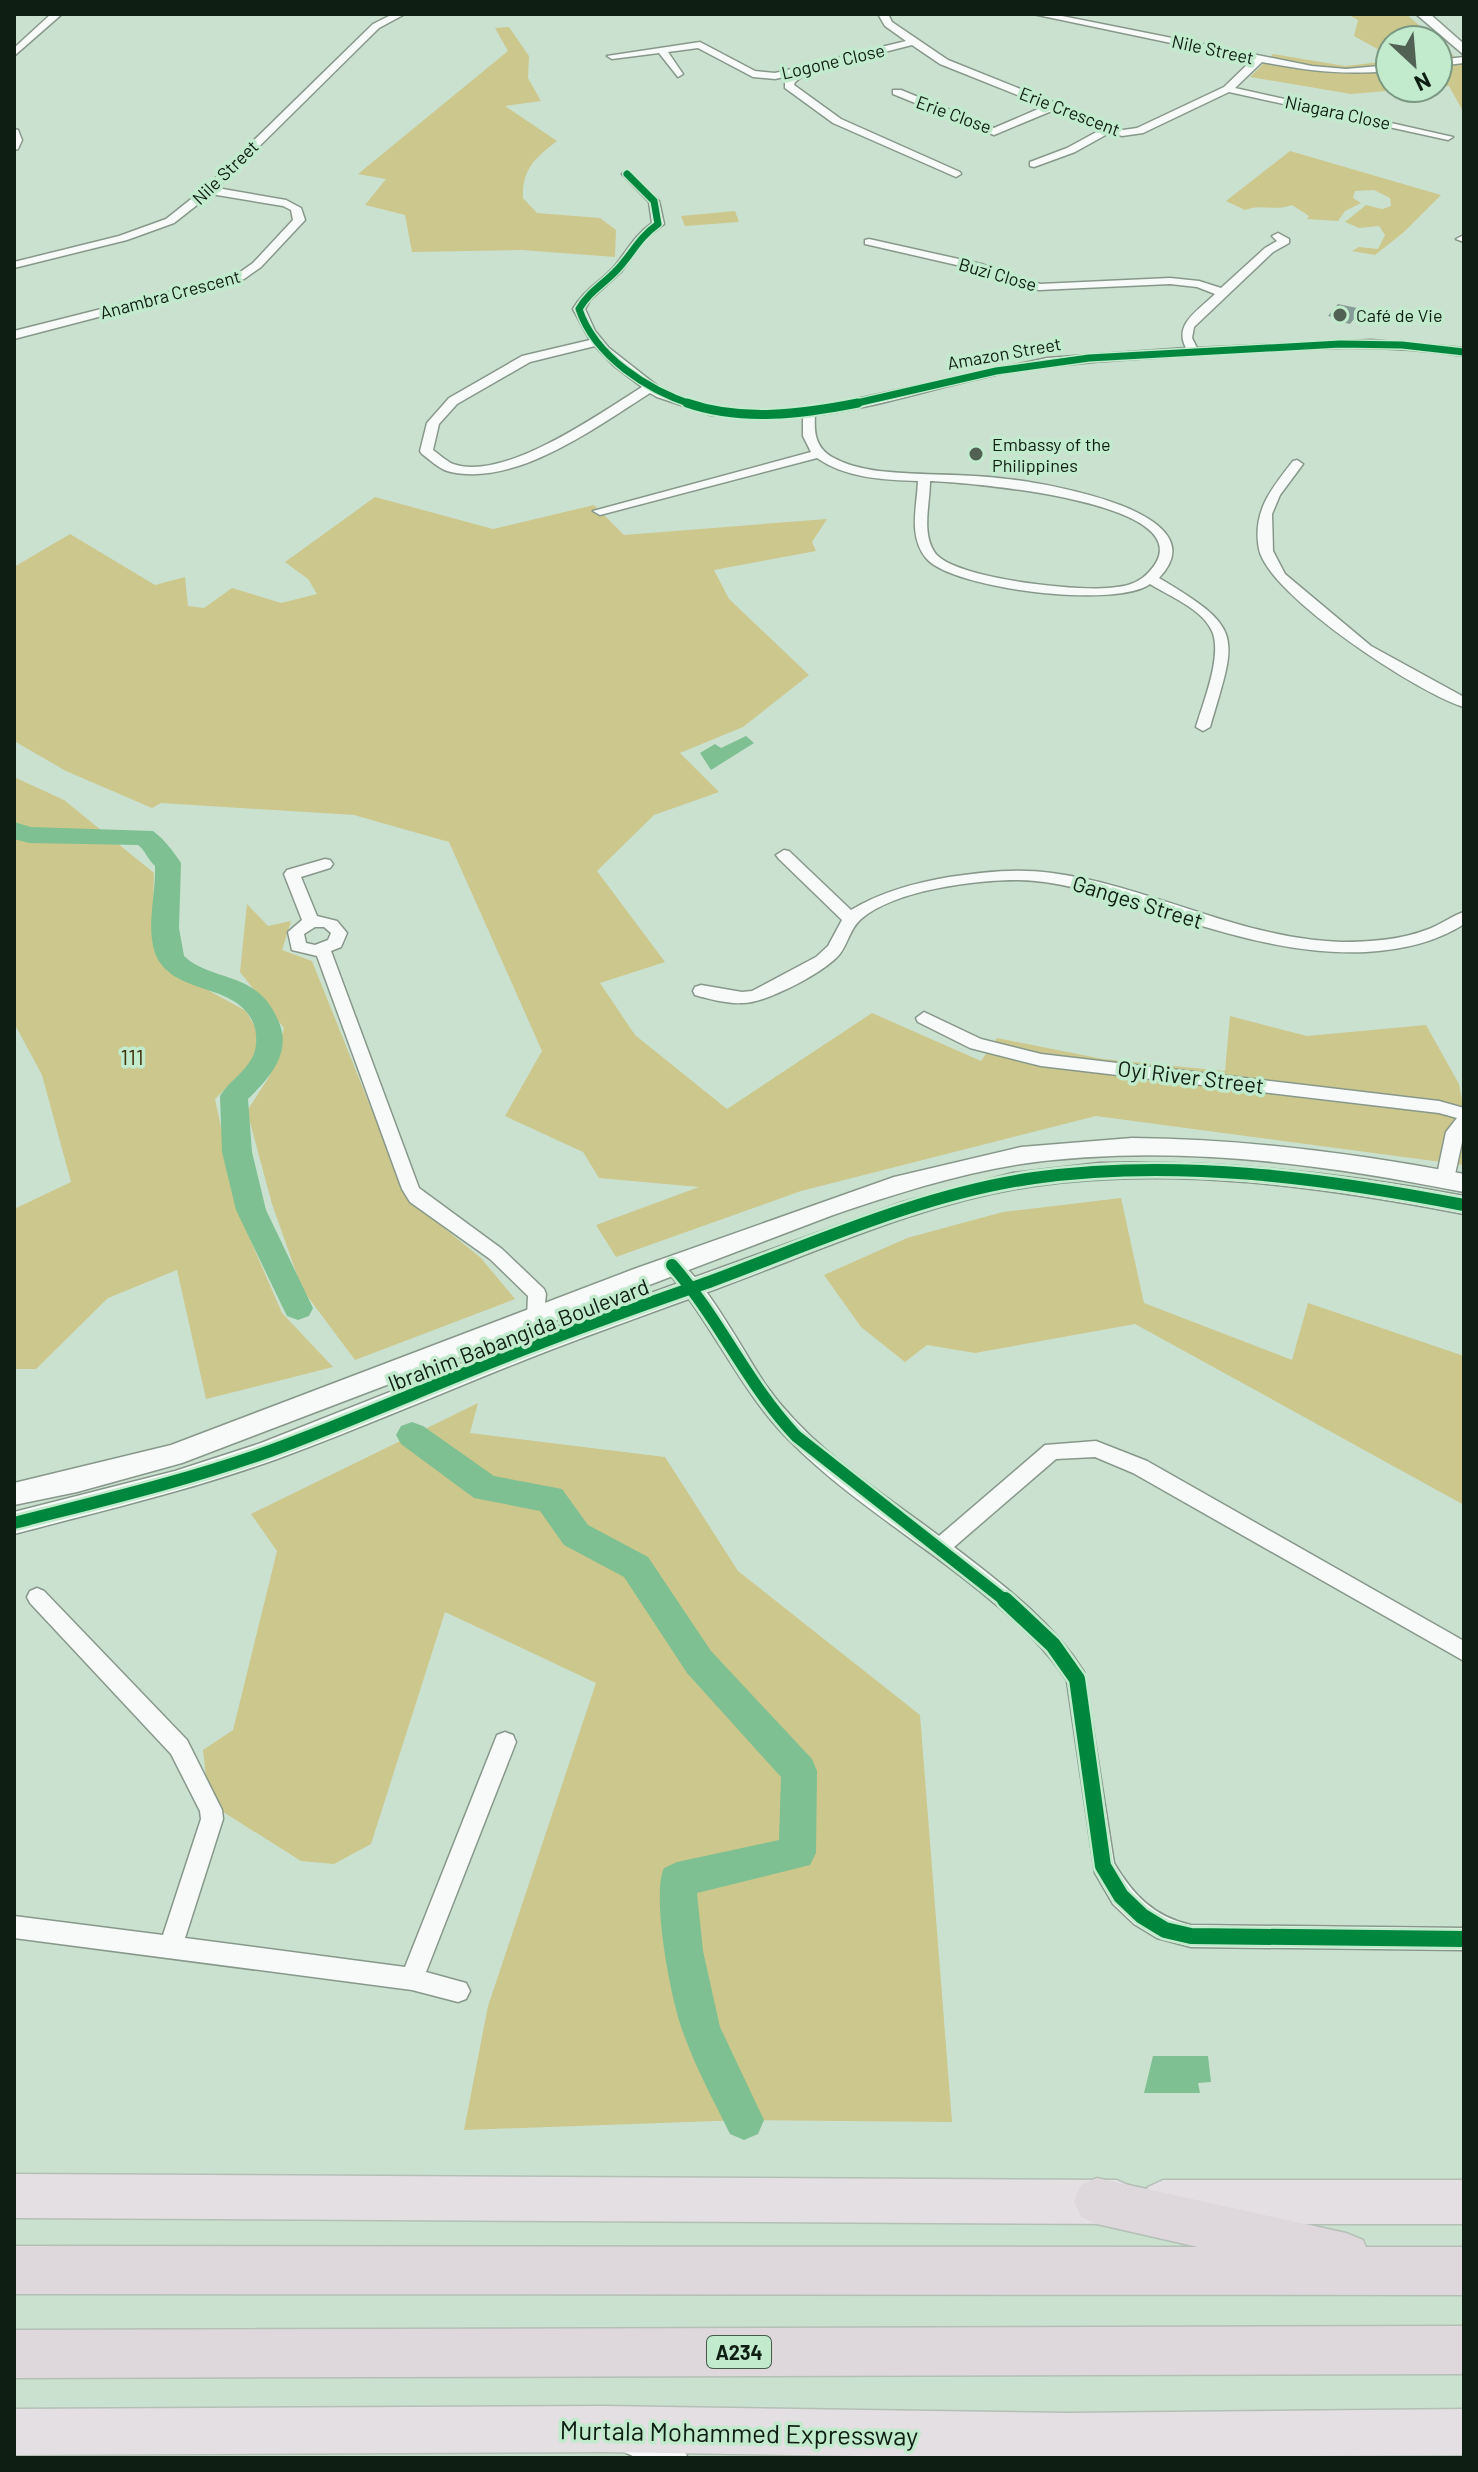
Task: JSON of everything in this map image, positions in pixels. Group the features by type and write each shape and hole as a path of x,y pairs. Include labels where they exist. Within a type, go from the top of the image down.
{"highway":[{"path":"14,2196 1464,2202"},
{"path":"1097,2201 1409,2271"},
{"path":"14,2270 1464,2271"},
{"name":"A234","path":"14,2354 1464,2350"},
{"name":"Murtala Mohammed Expressway","path":"14,2432 603,2429 1068,2436 1464,2432"}],"street":[{"path":"14,53 57,14"},
{"name":"Nile Street","path":"14,265 147,231 170,221 209,190 376,26 400,14"},
{"name":"Erie Crescent","path":"883,14 888,24 944,62 1122,133 1139,131 1228,89 1259,59"},
{"name":"Nile Street","path":"1038,14 1329,72 1374,69"},
{"path":"1422,14 1464,51"},
{"path":"1442,14 1464,33"},
{"name":"Logone Close","path":"612,56 700,45 753,74 775,76 916,41"},
{"path":"661,49 678,74"},
{"path":"804,71 790,81 789,86 827,114 956,174"},
{"name":"Niagara Close","path":"1228,89 1448,137"},
{"name":"Erie Close","path":"897,92 994,132 1054,106"},
{"path":"1034,164 1071,150 1109,129"},
{"path":"14,132 17,140 14,147"},
{"name":"Amazon Street","path":"627,174 654,201 658,224 640,237 617,270 585,298 579,309 583,324 632,378 672,400 732,414 780,416 809,412 1045,362 1373,342 1464,352"},
{"name":"Anambra Crescent","path":"14,335 240,277 257,265 299,220 296,208 286,203 209,190"},
{"path":"1193,351 1186,338 1188,326 1269,250 1285,241 1278,236"},
{"name":"Buzi Close","path":"869,242 977,266 1039,287 1170,281 1199,284 1223,293"},
{"path":"598,342 526,359 453,401 433,423 426,451 435,462 457,470 519,463 649,388"},
{"path":"809,412 808,438 819,454 849,469 1033,485 1082,496 1138,517 1158,531 1167,551 1161,568 1151,579 1104,594 1078,594 999,581 949,568 928,553 920,529 924,477"},
{"path":"600,511 819,454"},
{"path":"1297,464 1274,494 1265,514 1263,538 1273,566 1293,588 1366,649 1464,703"},
{"path":"1151,579 1209,618 1222,636 1221,658 1203,727"},
{"path":"701,991 742,998 756,996 830,954 851,919 784,855"},
{"path":"311,922 292,874 325,864"},
{"name":"Ganges Street","path":"851,919 873,905 924,888 996,876 1039,875 1076,880 1230,930 1312,948 1398,944 1430,934 1464,917"},
{"path":"311,922 332,925 339,933 335,943 323,950 302,949 295,942 299,928 311,922"},
{"path":"323,950 411,1189 416,1197 496,1254 537,1294 536,1317"},
{"name":"Oyi River Street","path":"924,1018 976,1044 1041,1060 1408,1103 1464,1114"},
{"path":"1455,1181 1455,1132 1464,1121"},
{"name":"Ibrahim Babangida Boulevard","path":"14,1494 173,1455 672,1265 900,1183 1021,1156 1103,1148 1241,1149 1295,1154 1455,1181"},
{"name":"Ibrahim Babangida Boulevard","path":"14,1523 175,1482 269,1451 538,1344 911,1208 973,1190 1044,1176 1148,1170 1327,1181 1464,1205"},
{"path":"672,1265 695,1288 760,1394 790,1429 837,1470 940,1547 1051,1639 1077,1679 1103,1866 1121,1896 1142,1916 1165,1930 1191,1936 1464,1939"},
{"path":"940,1547 1052,1451 1096,1449 1140,1467 1464,1652"},
{"path":"37,1597 179,1747 211,1810 212,1819 170,1949"},
{"path":"412,1979 505,1742"},
{"path":"14,1927 412,1979 458,1991"},
{"path":"603,2429 654,2446 670,2458"},
{"path":"956,2458 1068,2436"}],"green space":[{"path":"1347,14 1406,14 1418,24 1374,24 1374,47 1354,36 1358,20"},
{"path":"509,27 529,56 528,78 541,101 505,106 557,141 531,165 525,179 523,198 537,213 600,218 616,230 615,257 522,250 412,252 405,215 365,205 386,179 358,174 508,51 495,28"},
{"path":"1273,54 1345,66 1374,63 1374,92 1351,94 1250,77"},
{"path":"1454,56 1464,65 1464,113 1454,95"},
{"path":"1290,151 1441,195 1404,232 1375,255 1352,251 1359,247 1378,249 1385,235 1379,226 1359,228 1345,222 1366,205 1382,209 1391,206 1390,198 1374,190 1355,191 1353,198 1361,203 1345,211 1338,221 1307,219 1309,216 1292,205 1245,210 1226,201"},
{"path":"735,211 739,222 685,226 681,216"},
{"path":"375,497 493,529 594,505 624,535 827,519 812,542 816,551 714,570 729,599 809,675 743,727 680,753 719,792 654,815 597,871 665,962 600,983 635,1035 727,1109 872,1013 981,1061 997,1038 1103,1059 1225,1071 1230,1016 1307,1036 1426,1025 1459,1084 1464,1111 1464,1165 1096,1116 801,1191 616,1257 596,1225 699,1187 599,1178 583,1152 505,1116 542,1051 449,842 354,815 161,803 152,808 66,771 14,741 14,567 70,534 155,585 185,577 188,606 204,608 232,588 281,603 317,594 308,579 285,562"},
{"name":"111","path":"14,777 64,800 154,873 153,909 162,965 246,1011 261,1037 254,1060 215,1099 240,1216 282,1313 333,1367 206,1399 177,1270 108,1298 36,1369 14,1369 14,1209 71,1182 42,1075 14,1023"},
{"path":"247,904 268,926 291,921 282,950 312,961 407,1198 481,1258 515,1299 355,1360 302,1289 272,1204 247,1111 269,1077 284,1028 240,972"},
{"path":"1121,1198 1144,1303 1292,1360 1308,1303 1464,1356 1464,1505 1135,1324 975,1353 927,1345 905,1362 861,1327 824,1275 907,1238 1003,1212"},
{"path":"478,1403 470,1433 665,1457 738,1571 920,1715 952,2122 744,2120 464,2130 488,2006 596,1683 445,1612 371,1844 334,1864 301,1861 209,1803 203,1750 233,1730 277,1551 251,1514"}],"shaded area":[{"path":"746,736 754,743 711,770 700,753 715,744 721,748"},
{"path":"1153,2056 1208,2056 1211,2082 1198,2083 1200,2093 1144,2093"}],"building":[{"name":"Café de Vie","path":"1338,304 1362,309 1350,324 1328,316"}],"waterway":[{"path":"14,830 29,835 144,837 155,845 157,854 168,863 166,941 173,961 193,975 234,989 247,997 267,1023 270,1035 268,1055 250,1081 234,1096 237,1152 251,1210 298,1308"},
{"path":"412,1435 486,1488 550,1499 576,1535 636,1567 699,1662 799,1771 797,1853 677,1880 684,1951 701,2030 744,2120"}],"cycle path":[{"path":"627,174 654,201 658,224 640,237 617,270 585,298 579,309 594,338 617,362 661,395 711,412 766,415 824,410 996,371 1089,358 1371,343 1464,352"},
{"path":"14,1523 175,1482 269,1451 538,1344 911,1208 995,1185 1030,1178 1099,1172 1204,1172 1309,1180 1464,1205"},
{"path":"672,1265 704,1304 758,1389 796,1436 986,1584 1035,1627 1061,1655 1077,1679 1103,1866 1121,1896 1142,1916 1165,1930 1191,1936 1464,1939"}],"place":[{"name":"Café de Vie","path":"1340,315"},
{"name":"Embassy of the Philippines","path":"976,454"}]}
